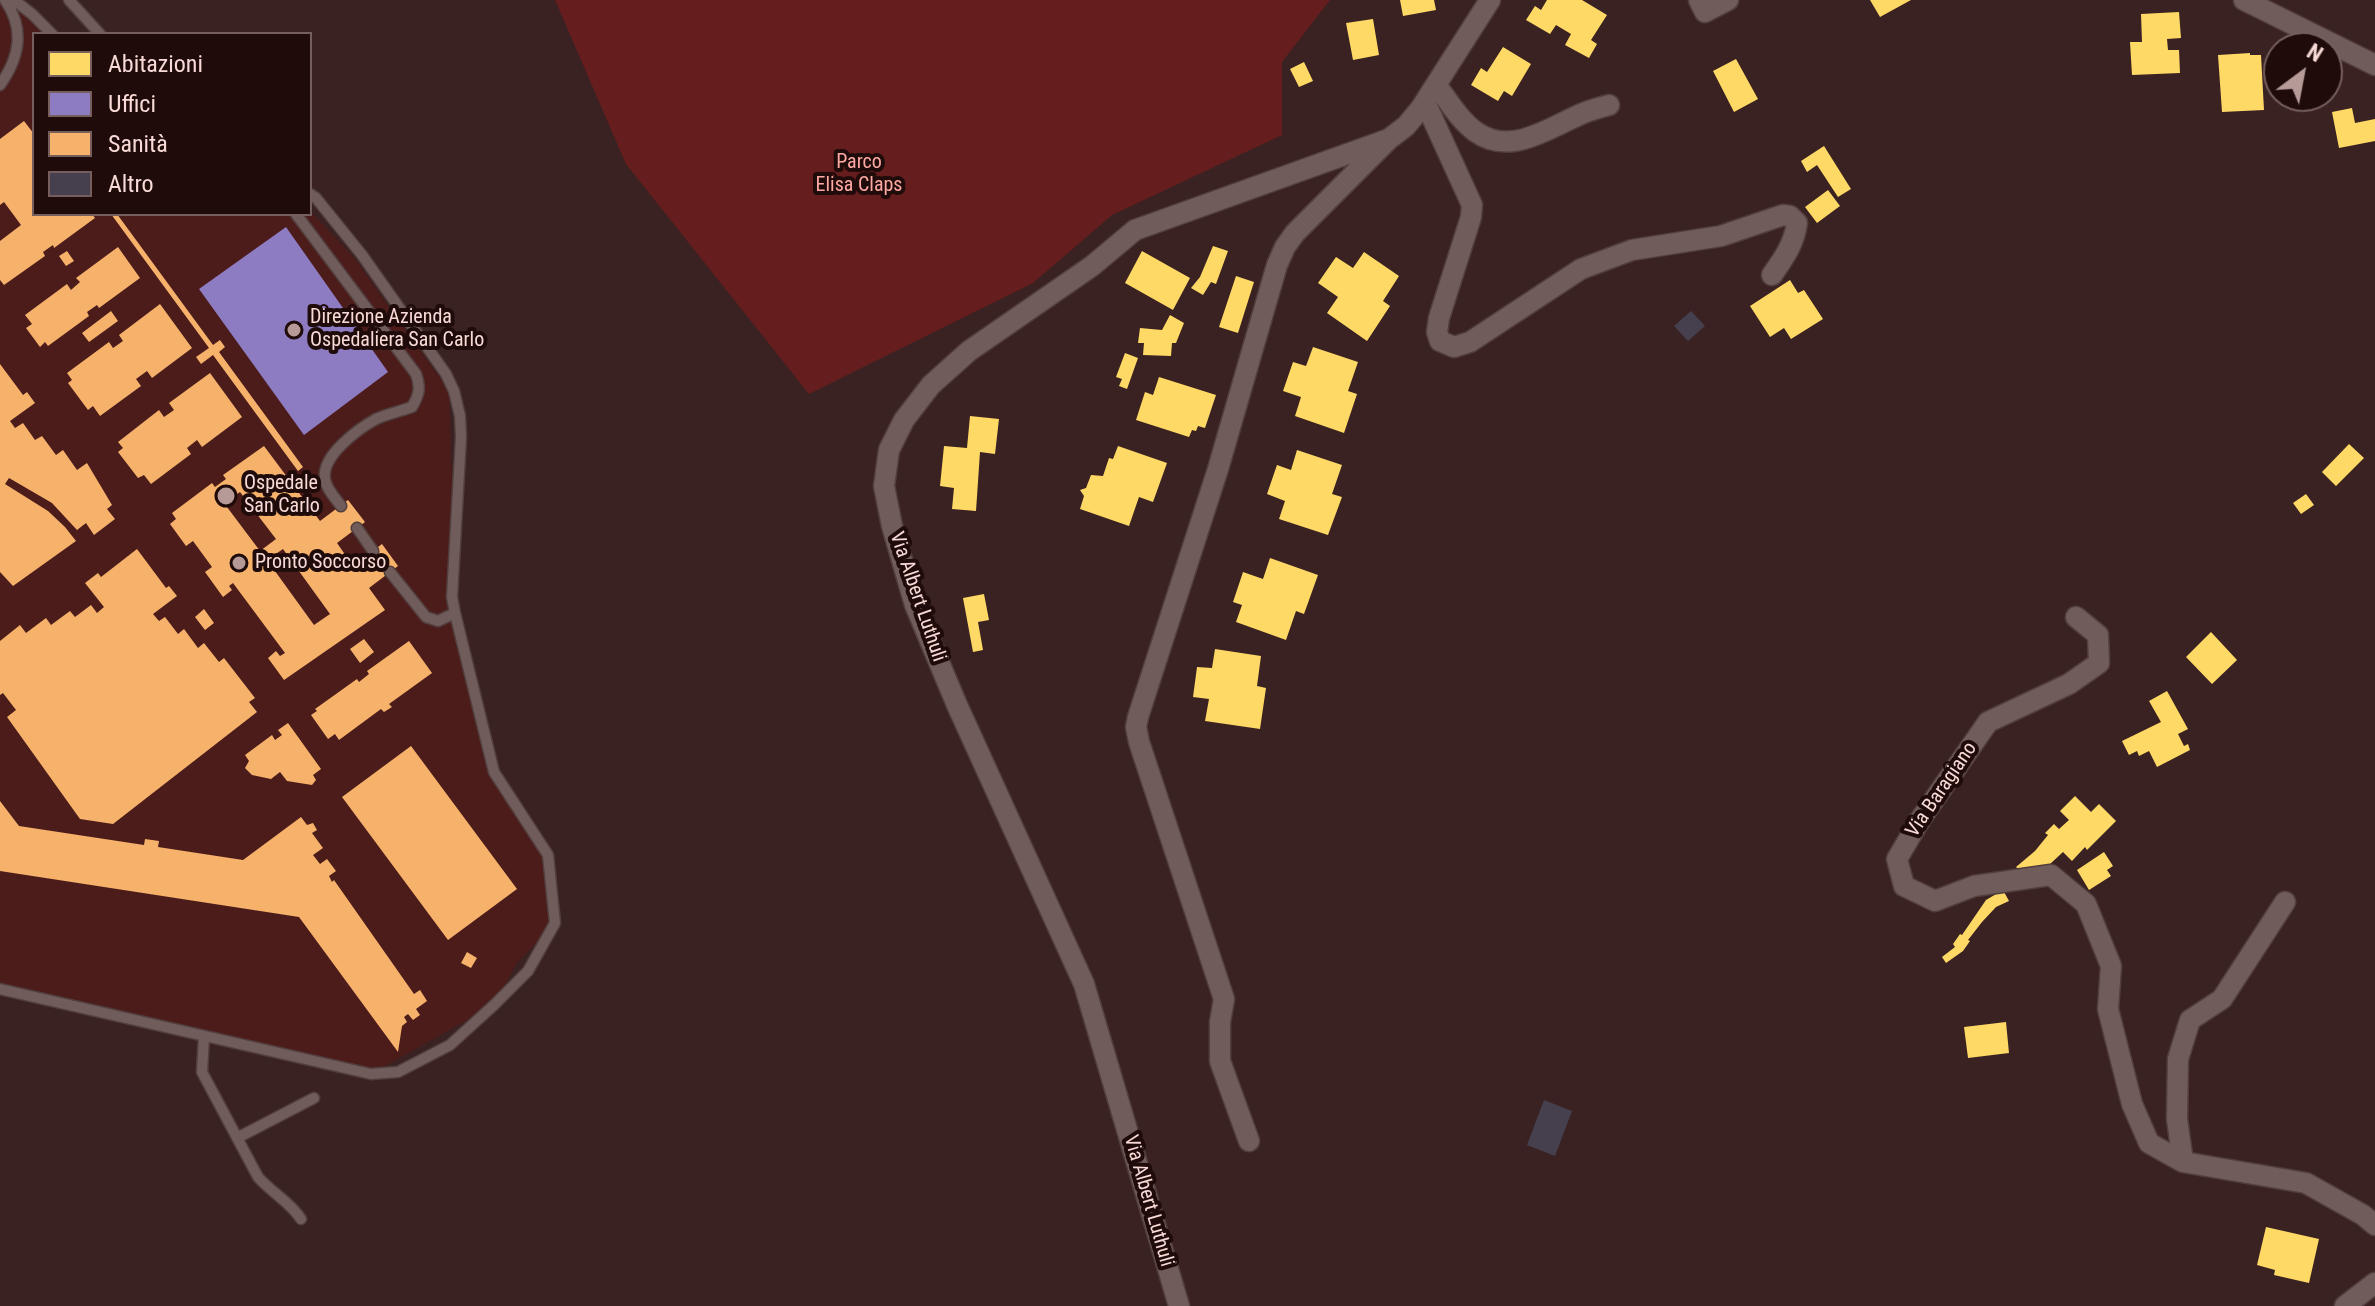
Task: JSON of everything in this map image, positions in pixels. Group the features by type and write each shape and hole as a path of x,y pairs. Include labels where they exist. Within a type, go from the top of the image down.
{"street":[{"name":"Via Albert Luthuli","path":"1249,1141 1220,1061 1220,1022 1224,999 1136,727 1285,247 1295,233 1389,139 1406,126 1490,0"},
{"path":"1699,0 1705,12 1728,0"},
{"path":"2244,0 2375,65"},
{"path":"1430,93 1475,131 1489,139 1506,142 1527,139 1609,105"},
{"path":"1430,93 1472,205 1471,217 1439,318 1437,332 1440,341 1454,347 1470,342 1581,269 1632,250 1721,236 1783,215 1790,216 1797,223 1796,234 1790,250 1772,275"},
{"name":"Via Albert Luthuli","path":"1179,1306 1084,984 915,605 884,486 889,450 904,420 931,385 969,351 1092,266 1135,230 1389,139"},
{"name":"Via Baragiano","path":"2076,617 2098,635 2099,663 2069,684 1988,722 1920,820 1897,859 1904,886 1935,901 1974,886 2051,875 2086,904 2111,966 2108,1009 2132,1104 2149,1143 2183,1162 2306,1183 2375,1225"},
{"path":"2183,1162 2177,1119 2178,1059 2190,1020 2222,999 2285,902"},
{"path":"2345,1306 2375,1283"}],"lane":[{"path":"0,85 15,57 20,32 5,0"},
{"path":"14,0 50,32"},
{"path":"69,0 98,32"},
{"path":"0,989 371,1074 398,1072 450,1045 494,1005 528,971 555,923 548,855 494,772 455,613 452,597 461,437 454,391 436,357 362,255 312,195"},
{"path":"298,216 416,374 420,385 412,407 379,418 359,430 324,467 325,481 341,506"},
{"path":"357,528 373,551"},
{"path":"390,572 426,617 438,621 455,613"},
{"path":"204,1036 202,1072 258,1177 301,1219"},
{"path":"237,1138 314,1098"}],"shaded area":[{"name":"Ospedale San Carlo","path":"0,0 13,0 49,32 32,32 32,216 312,216 312,213 352,255 449,391 456,602 493,771 548,855 555,923 517,963 494,1005 371,1074 0,984"}],"green space":[{"name":"Parco Elisa Claps","path":"555,0 1330,0 1282,62 1282,135 1112,215 1033,283 809,394 626,164"}],"building: Abitazioni":[{"path":"1400,0 1434,0 1436,10 1403,16"},
{"path":"1547,0 1582,0 1607,15 1591,40 1597,44 1589,58 1565,45 1571,34 1556,25 1550,34 1526,20 1535,6 1541,10"},
{"path":"1870,0 1911,0 1880,17"},
{"path":"2179,12 2181,38 2167,39 2168,50 2179,50 2180,73 2132,75 2130,42 2142,42 2141,14"},
{"path":"1373,19 1379,55 1353,60 1346,23"},
{"path":"1503,47 1531,64 1512,96 1504,91 1498,101 1471,85 1481,68 1487,72"},
{"path":"2218,55 2261,55 2263,110 2222,112"},
{"path":"1736,59 1758,99 1734,112 1713,71"},
{"path":"1304,62 1313,81 1299,87 1290,69"},
{"path":"2352,108 2355,123 2375,119 2375,141 2339,148 2332,112"},
{"path":"1824,146 1851,189 1838,197 1817,165 1807,172 1801,161"},
{"path":"1828,190 1840,206 1817,223 1805,207"},
{"path":"1213,246 1228,251 1216,284 1211,282 1203,295 1191,288 1200,277"},
{"path":"1142,251 1190,278 1173,310 1125,283"},
{"path":"1364,252 1399,276 1383,301 1390,306 1367,341 1327,313 1338,297 1318,283 1336,257 1353,268"},
{"path":"1236,276 1254,282 1238,333 1219,327"},
{"path":"1790,280 1798,293 1804,290 1823,319 1791,339 1784,328 1770,337 1750,306"},
{"path":"1170,315 1184,323 1176,343 1172,343 1171,356 1143,355 1144,343 1138,343 1140,328 1162,330"},
{"path":"1313,347 1358,362 1348,391 1357,394 1344,433 1295,416 1301,397 1283,391 1293,362 1306,366"},
{"path":"1125,353 1138,358 1127,389 1119,386 1122,379 1116,377"},
{"path":"1159,377 1216,395 1205,428 1198,426 1189,437 1136,420 1145,392 1153,395"},
{"path":"970,416 999,419 995,454 980,452 976,511 952,509 954,488 940,486 944,446 967,448"},
{"path":"2349,444 2364,458 2336,486 2322,472"},
{"path":"1118,446 1167,463 1153,502 1139,497 1129,526 1080,509 1084,496 1080,490 1086,488 1091,475 1103,476 1109,458 1113,459"},
{"path":"1297,450 1342,465 1332,494 1342,497 1328,535 1279,519 1285,501 1267,494 1277,465 1291,470"},
{"path":"2306,494 2314,505 2301,514 2293,503"},
{"path":"1270,558 1318,575 1304,614 1296,611 1286,640 1236,622 1242,605 1233,602 1243,572 1263,579"},
{"path":"984,594 989,620 978,622 983,650 973,652 963,598"},
{"path":"2211,632 2237,660 2212,684 2186,657"},
{"path":"1215,649 1261,656 1257,686 1266,688 1260,729 1205,721 1209,699 1193,697 1197,667 1212,668"},
{"path":"2167,691 2188,729 2178,734 2190,750 2157,767 2149,751 2139,756 2137,751 2129,755 2122,741 2161,722 2149,701"},
{"path":"2075,796 2091,812 2099,804 2116,821 2072,861 2063,852 2049,865 2027,877 2016,867 2035,851 2054,824 2059,829 2069,820 2060,811"},
{"path":"2104,852 2113,866 2107,870 2111,876 2089,890 2077,870"},
{"path":"2003,890 2009,901 1996,907 1968,940 1963,951 1946,963 1942,957 1955,947 1953,944 1986,900"},
{"path":"2006,1022 2009,1053 1968,1058 1964,1027"},
{"path":"2266,1227 2319,1239 2309,1283 2274,1275 2275,1270 2257,1265"}],"building: Uffici":[{"name":"Direzione Azienda Ospedaliera San Carlo","path":"286,227 388,372 304,435 199,289"}],"building: Sanità":[{"path":"24,121 32,131 32,216 95,218 54,248 53,245 43,252 45,256 4,285 0,280 0,241 21,225 4,202 0,205 0,139"},
{"path":"112,216 118,216 213,345 220,340 225,347 219,352 303,467 298,471 213,355 201,364 196,357 209,348"},
{"path":"118,247 140,278 99,308 97,305 87,312 89,316 48,346 45,342 40,347 26,328 32,324 25,315 67,284 71,290 80,282 76,278"},
{"path":"67,251 74,261 66,266 59,256"},
{"path":"160,304 192,348 152,378 147,371 136,379 141,386 100,416 93,406 88,410 68,383 72,380 67,373 109,342 113,348 123,341 119,335"},
{"path":"111,311 118,321 89,342 82,333"},
{"path":"0,364 23,395 27,392 35,403 10,421 15,428 23,423 35,440 42,436 56,455 63,450 77,470 87,463 112,505 107,509 115,519 94,535 86,523 77,530 52,503 9,478 5,484 48,511 76,541 13,586 0,572"},
{"path":"210,373 242,417 202,447 197,440 187,448 191,454 151,484 144,475 138,478 118,452 123,448 118,442 159,410 164,417 174,410 169,403"},
{"name":"Pronto Soccorso","path":"264,446 320,521 348,500 365,522 337,543 353,566 382,544 398,566 369,588 385,610 284,680 268,658 276,651 280,656 285,653 233,583 229,586 232,590 223,597 205,572 212,567 193,541 186,546 170,524 176,519 172,513 212,483 215,487 226,479 223,475","holes":["240,492 276,539 260,551 224,503","283,549 330,614 314,625 267,560"]},
{"path":"137,549 166,588 169,586 177,596 153,614 159,621 165,617 178,634 184,629 198,648 204,643 219,662 224,658 255,698 249,702 257,712 113,824 80,819 7,717 16,710 3,693 0,695 0,641 20,625 26,633 46,618 51,625 70,611 75,617 91,605 97,613 104,607 85,583 98,573 101,577"},
{"path":"204,609 214,623 205,630 195,617"},
{"path":"364,639 374,652 360,663 350,649"},
{"path":"409,641 432,673 389,704 392,707 384,712 381,709 339,740 335,734 328,739 311,715 317,711 315,709 357,679 359,682 369,674 367,671"},
{"path":"288,723 321,769 313,775 316,780 312,785 287,781 280,772 271,779 252,775 245,768 249,761 245,755 272,735 275,740 282,735 278,730"},
{"path":"411,746 517,889 448,940 342,797"},
{"path":"0,801 19,826 144,845 145,839 159,841 158,847 243,860 301,817 307,825 313,823 317,830 312,833 323,848 313,855 320,864 327,859 336,871 329,876 332,882 334,880 414,994 420,990 427,1001 416,1009 420,1015 413,1020 408,1014 404,1017 407,1022 402,1026 398,1052 299,917 0,871"},
{"path":"467,952 477,958 471,968 461,963"}],"building: Altro":[{"path":"1691,311 1705,326 1688,341 1674,326"},
{"path":"1544,1100 1572,1111 1555,1156 1527,1145"}],"place":[{"name":"Direzione Azienda Ospedaliera San Carlo","path":"294,330"},
{"name":"Ospedale San Carlo","path":"226,496"},
{"name":"Pronto Soccorso","path":"239,563"}]}
